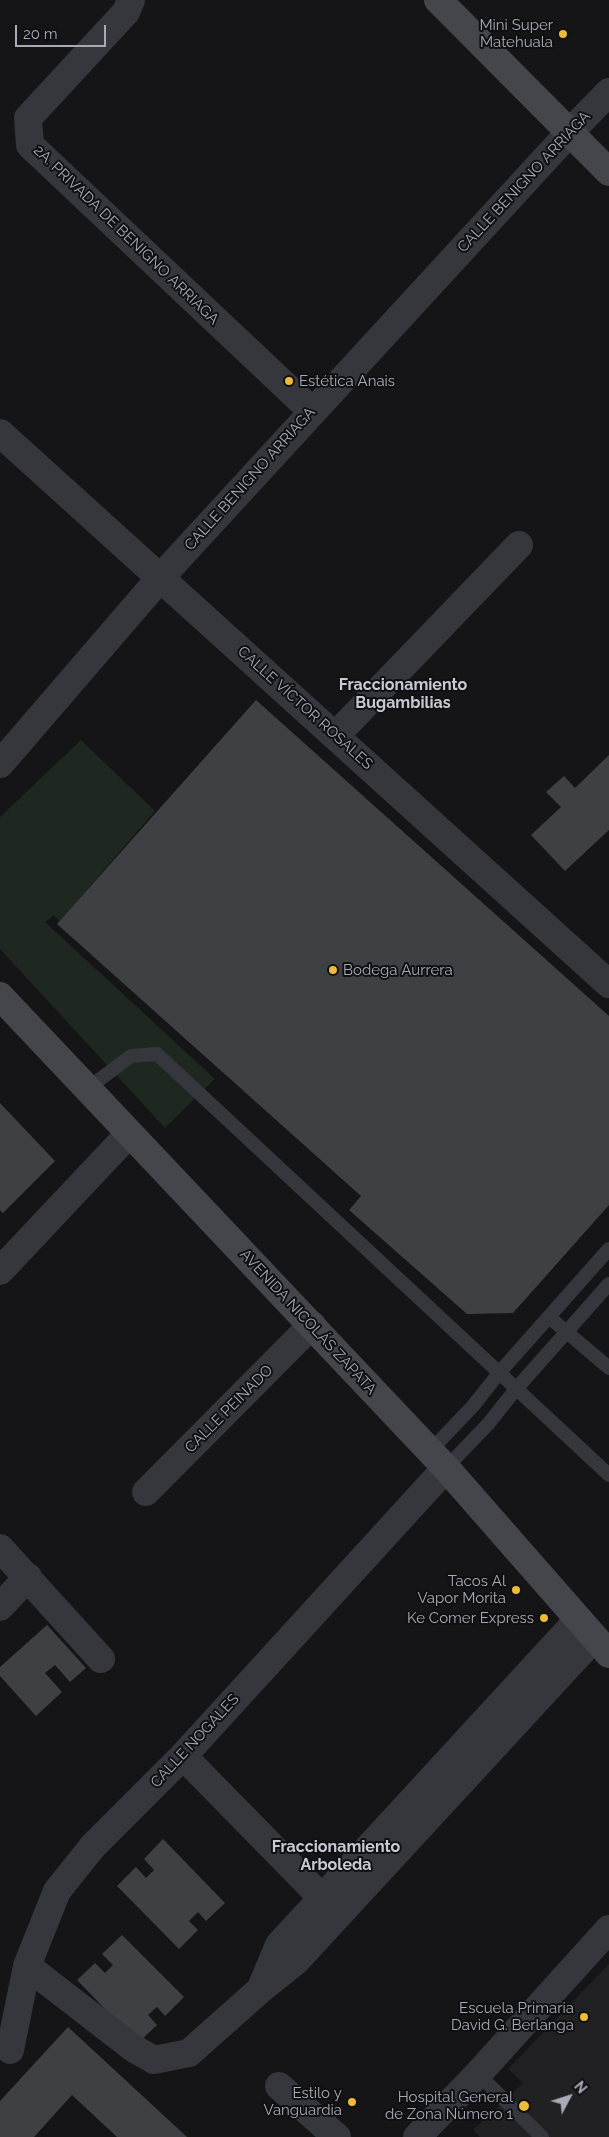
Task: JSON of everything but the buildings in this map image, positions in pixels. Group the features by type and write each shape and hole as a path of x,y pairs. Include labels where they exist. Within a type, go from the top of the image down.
{"street":[{"name":"2A. PRIVADA DE BENIGNO ARRIAGA","path":"131,0 126,12 28,118 30,145 312,411"},
{"path":"438,0 609,172"},
{"name":"CALLE BENIGNO ARRIAGA","path":"0,764 161,577 312,411 609,92"},
{"name":"CALLE VÍCTOR ROSALES","path":"0,433 609,984"},
{"path":"336,735 519,546"},
{"name":"AVENIDA NICOLÁS ZAPATA","path":"0,996 438,1460 594,1637"},
{"path":"0,1271 129,1134"},
{"name":"CALLE PEINADO","path":"146,1492 312,1326"},
{"name":"CALLE NOGALES","path":"10,2050 27,1966 58,1891 93,1846 183,1756 438,1460"},
{"path":"0,1548 101,1659"},
{"path":"0,1607 28,1577"},
{"path":"27,1966 133,2048 154,2060 189,2053 261,1989 296,1961 331,1907 594,1637"},
{"path":"183,1756 331,1907"},
{"path":"417,2137 478,2074 609,1929"},
{"path":"279,2086 336,2137"}],"lane":[{"path":"87,1089 132,1056 157,1054 609,1475"},
{"path":"438,1460 473,1406 609,1249"},
{"path":"438,1460 489,1423 609,1282 592,1268"},
{"path":"549,1318 609,1368"},
{"path":"478,2074 542,2137"}],"shaded area":[{"path":"81,740 155,811 60,921 54,915 45,922 215,1079 165,1128 0,949 0,817"},
{"name":"Escuela Primaria David G. Berlanga","path":"609,1964 609,2137 480,2137 473,2130 523,2083 508,2069"}],"place":[{"name":"Mini Super Matehuala","path":"563,34"},
{"name":"Estética Anais","path":"289,381"},
{"name":"Bodega Aurrera","path":"333,970"},
{"name":"Tacos Al Vapor Morita","path":"516,1590"},
{"name":"Ke Comer Express","path":"544,1618"},
{"name":"Escuela Primaria David G. Berlanga","path":"584,2017"},
{"name":"Estilo y Vanguardia","path":"352,2102"},
{"name":"Hospital General de Zona Número 1","path":"524,2106"}],"district":[{"name":"Fraccionamiento Bugambilias","path":"403,694"},
{"name":"Fraccionamiento Arboleda","path":"336,1856"}]}
